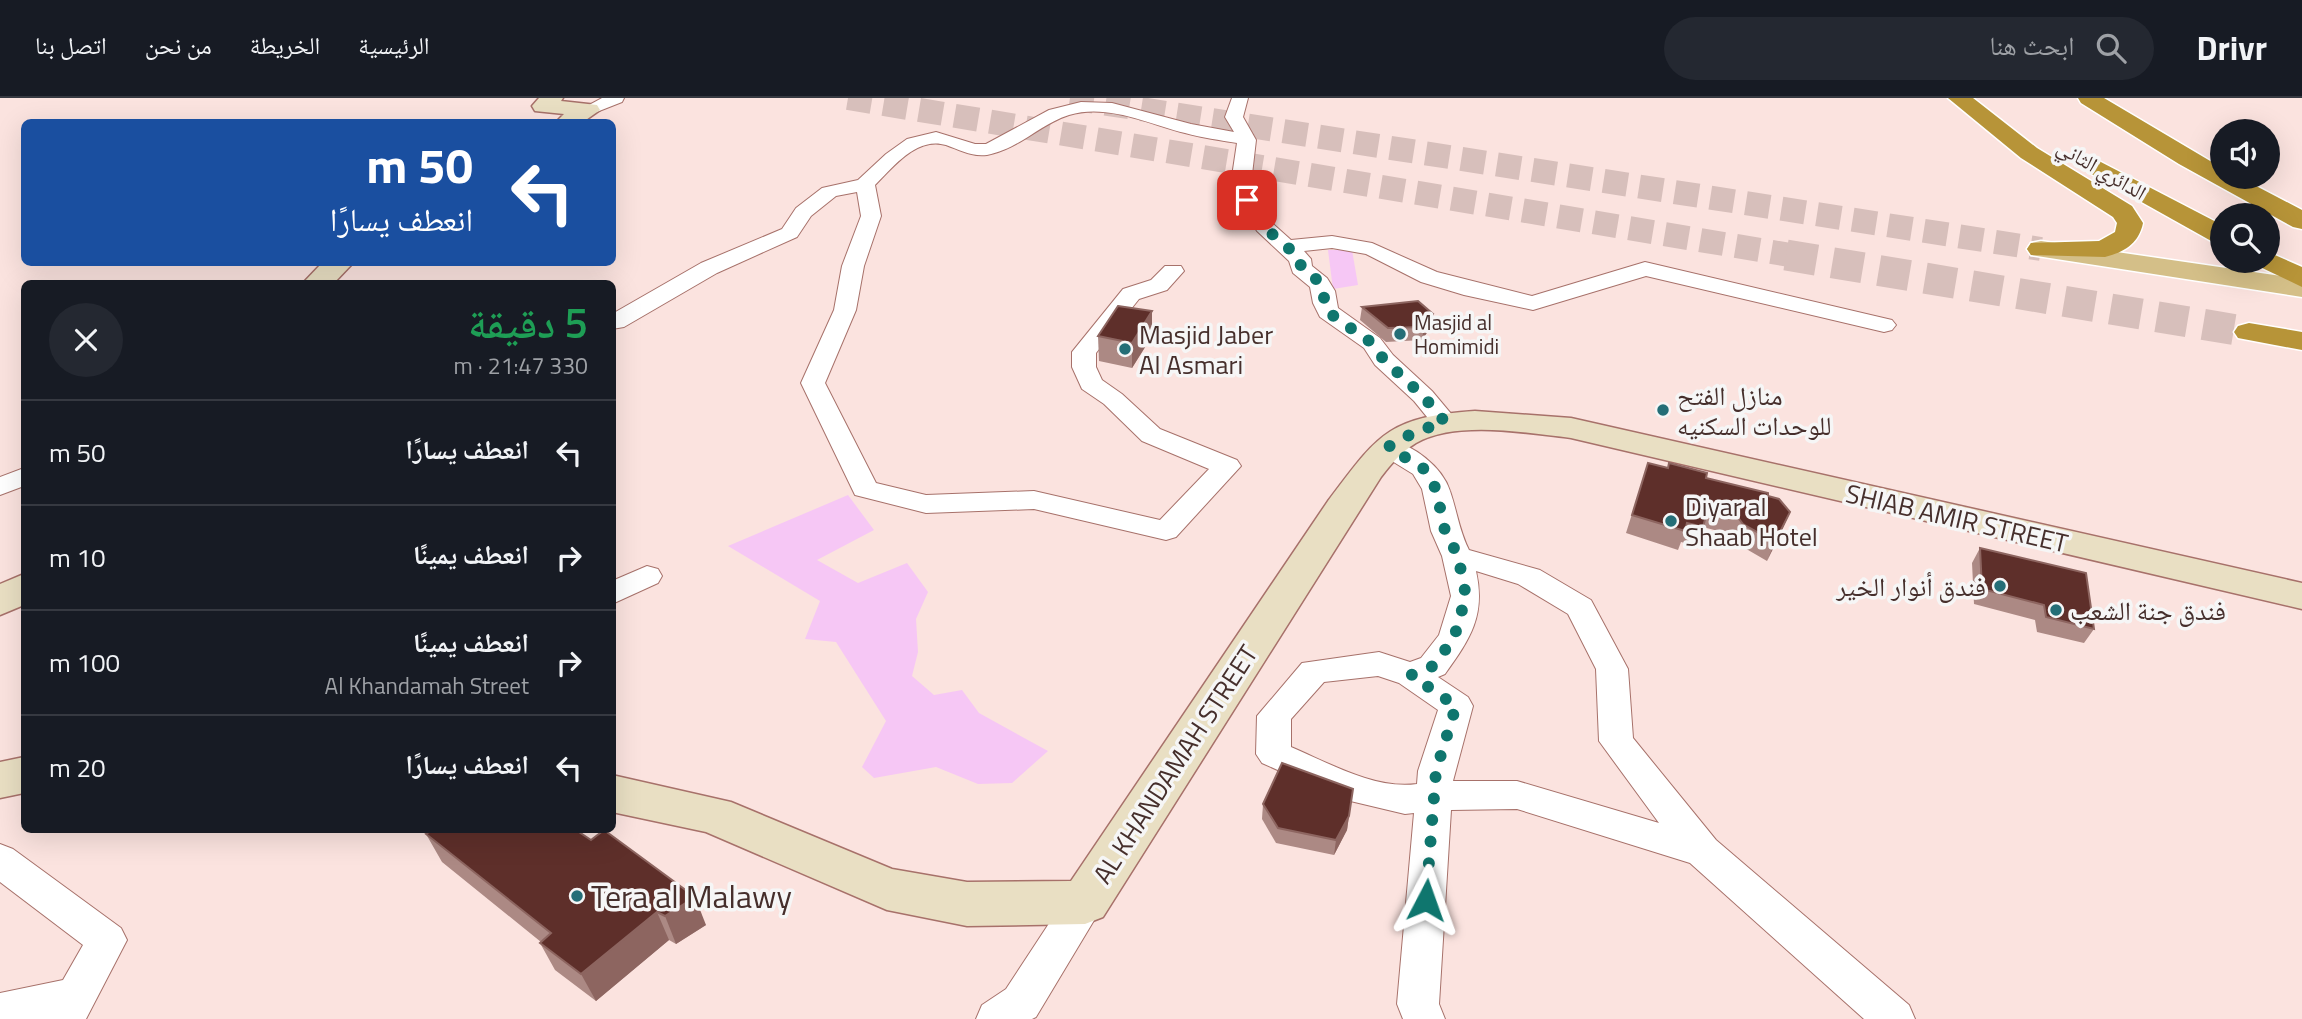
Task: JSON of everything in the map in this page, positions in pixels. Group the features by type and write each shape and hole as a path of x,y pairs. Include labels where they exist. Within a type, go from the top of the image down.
{"highway":[{"path":"1959,98 2029,153 2123,212 2130,223 2127,236 2105,248 2041,249"},
{"name":"الدائري الثاني","path":"1984,98 2051,140"},
{"path":"2079,102 2302,221"},
{"name":"الدائري الثاني","path":"2079,102 2119,143"},
{"name":"الدائري الثاني","path":"2079,156 2210,229"},
{"path":"2280,241 2302,253"},
{"path":"2280,266 2302,278"},
{"path":"2249,332 2302,340"}],"main road":[{"path":"2041,249 2302,288"}],"street":[{"path":"552,98 543,106 589,110"},
{"path":"572,119 616,98"},
{"path":"1240,98 1234,117 1247,140 1241,183 1247,200 1264,227 1300,258 1301,268 1320,282 1328,312 1372,343 1384,360 1423,396 1445,422"},
{"path":"616,322 709,268 790,233 803,212 829,192 864,184 911,142 923,138 947,139 974,151 992,148 1064,110 1106,105 1189,129 1247,140"},
{"path":"864,184 872,216 853,266 845,310 813,383 865,489 926,504 1034,500 1166,531 1227,466 1151,435 1113,399 1091,384 1084,367 1084,352 1131,294 1159,285 1173,271"},
{"path":"1286,247 1332,242 1371,248 1429,277 1472,290 1533,303 1645,269 1884,325"},
{"path":"320,280 336,266"},
{"name":"SHIAB AMIR STREET","path":"1445,422 1506,421 1571,428 2302,596"},
{"name":"AL KHANDAMAH STREET","path":"616,794 714,815 887,889 967,904 1085,902 1341,509 1388,447 1415,432 1445,422"},
{"path":"1388,447 1423,468 1436,489 1445,531 1458,556 1466,596 1454,638 1433,666 1411,675"},
{"path":"0,487 21,477"},
{"path":"1458,556 1529,577 1580,607 1612,669 1616,741 1703,851 1894,1019"},
{"path":"616,592 647,576"},
{"path":"0,602 21,589"},
{"path":"1424,1019 1418,1004 1434,796 1436,771 1456,706 1411,675 1379,664 1314,671 1274,716 1273,754 1355,789 1405,800 1434,796 1517,795 1703,851"},
{"path":"0,780 21,776"},
{"path":"0,860 107,940 71,1008 0,1012"},
{"path":"997,1019 1021,1003 1085,902"}],"shaded area":[{"path":"1328,250 1352,250 1358,285 1333,289"},
{"path":"848,495 874,530 817,560 858,583 907,563 928,592 916,619 918,652 912,676 934,695 962,690 979,713 1048,751 1012,783 978,784 936,767 874,778 862,767 886,721 836,642 805,639 820,601 728,546"}],"building":[{"path":"1418,301 1433,314 1424,327 1388,328 1362,307"},
{"path":"1118,306 1152,311 1132,343 1098,336"},
{"path":"1648,463 1668,468 1669,463 1707,473 1706,478 1768,493 1768,496 1779,499 1790,512 1775,542 1743,524 1736,515 1708,508 1703,527 1687,523 1685,531 1632,515"},
{"path":"1980,548 2086,573 2094,629 2046,617 2044,605 1982,589"},
{"path":"1282,763 1353,789 1349,816 1336,840 1278,828 1263,804"},
{"name":"Tera al Malawy","path":"580,833 591,840 600,833 608,833 695,897 665,916 657,912 581,974 540,943 551,933 426,834"}],"tunnel":[{"path":"848,98 1796,256"},
{"path":"1070,98 2041,249"},
{"path":"1786,255 2249,332"}],"place":[{"name":"Masjid al Homimidi","path":"1400,334"},
{"name":"Masjid Jaber Al Asmari","path":"1125,349"},
{"name":"منازل الفتح للوحدات السكنيه","path":"1663,410"},
{"name":"Diyar al Shaab Hotel","path":"1671,521"},
{"name":"فندق أنوار الخير","path":"2000,586"},
{"name":"فندق جنة الشعب","path":"2056,610"},
{"name":"Tera al Malawy","path":"577,896"}],"route":[{"path":"1247,200 1264,227 1300,258 1301,268 1320,282 1328,312 1372,343 1384,360 1423,396 1445,422 1415,432 1388,447 1423,468 1436,489 1445,531 1458,556 1466,596 1454,638 1433,666 1411,675 1456,706 1436,771 1426,900"}]}
